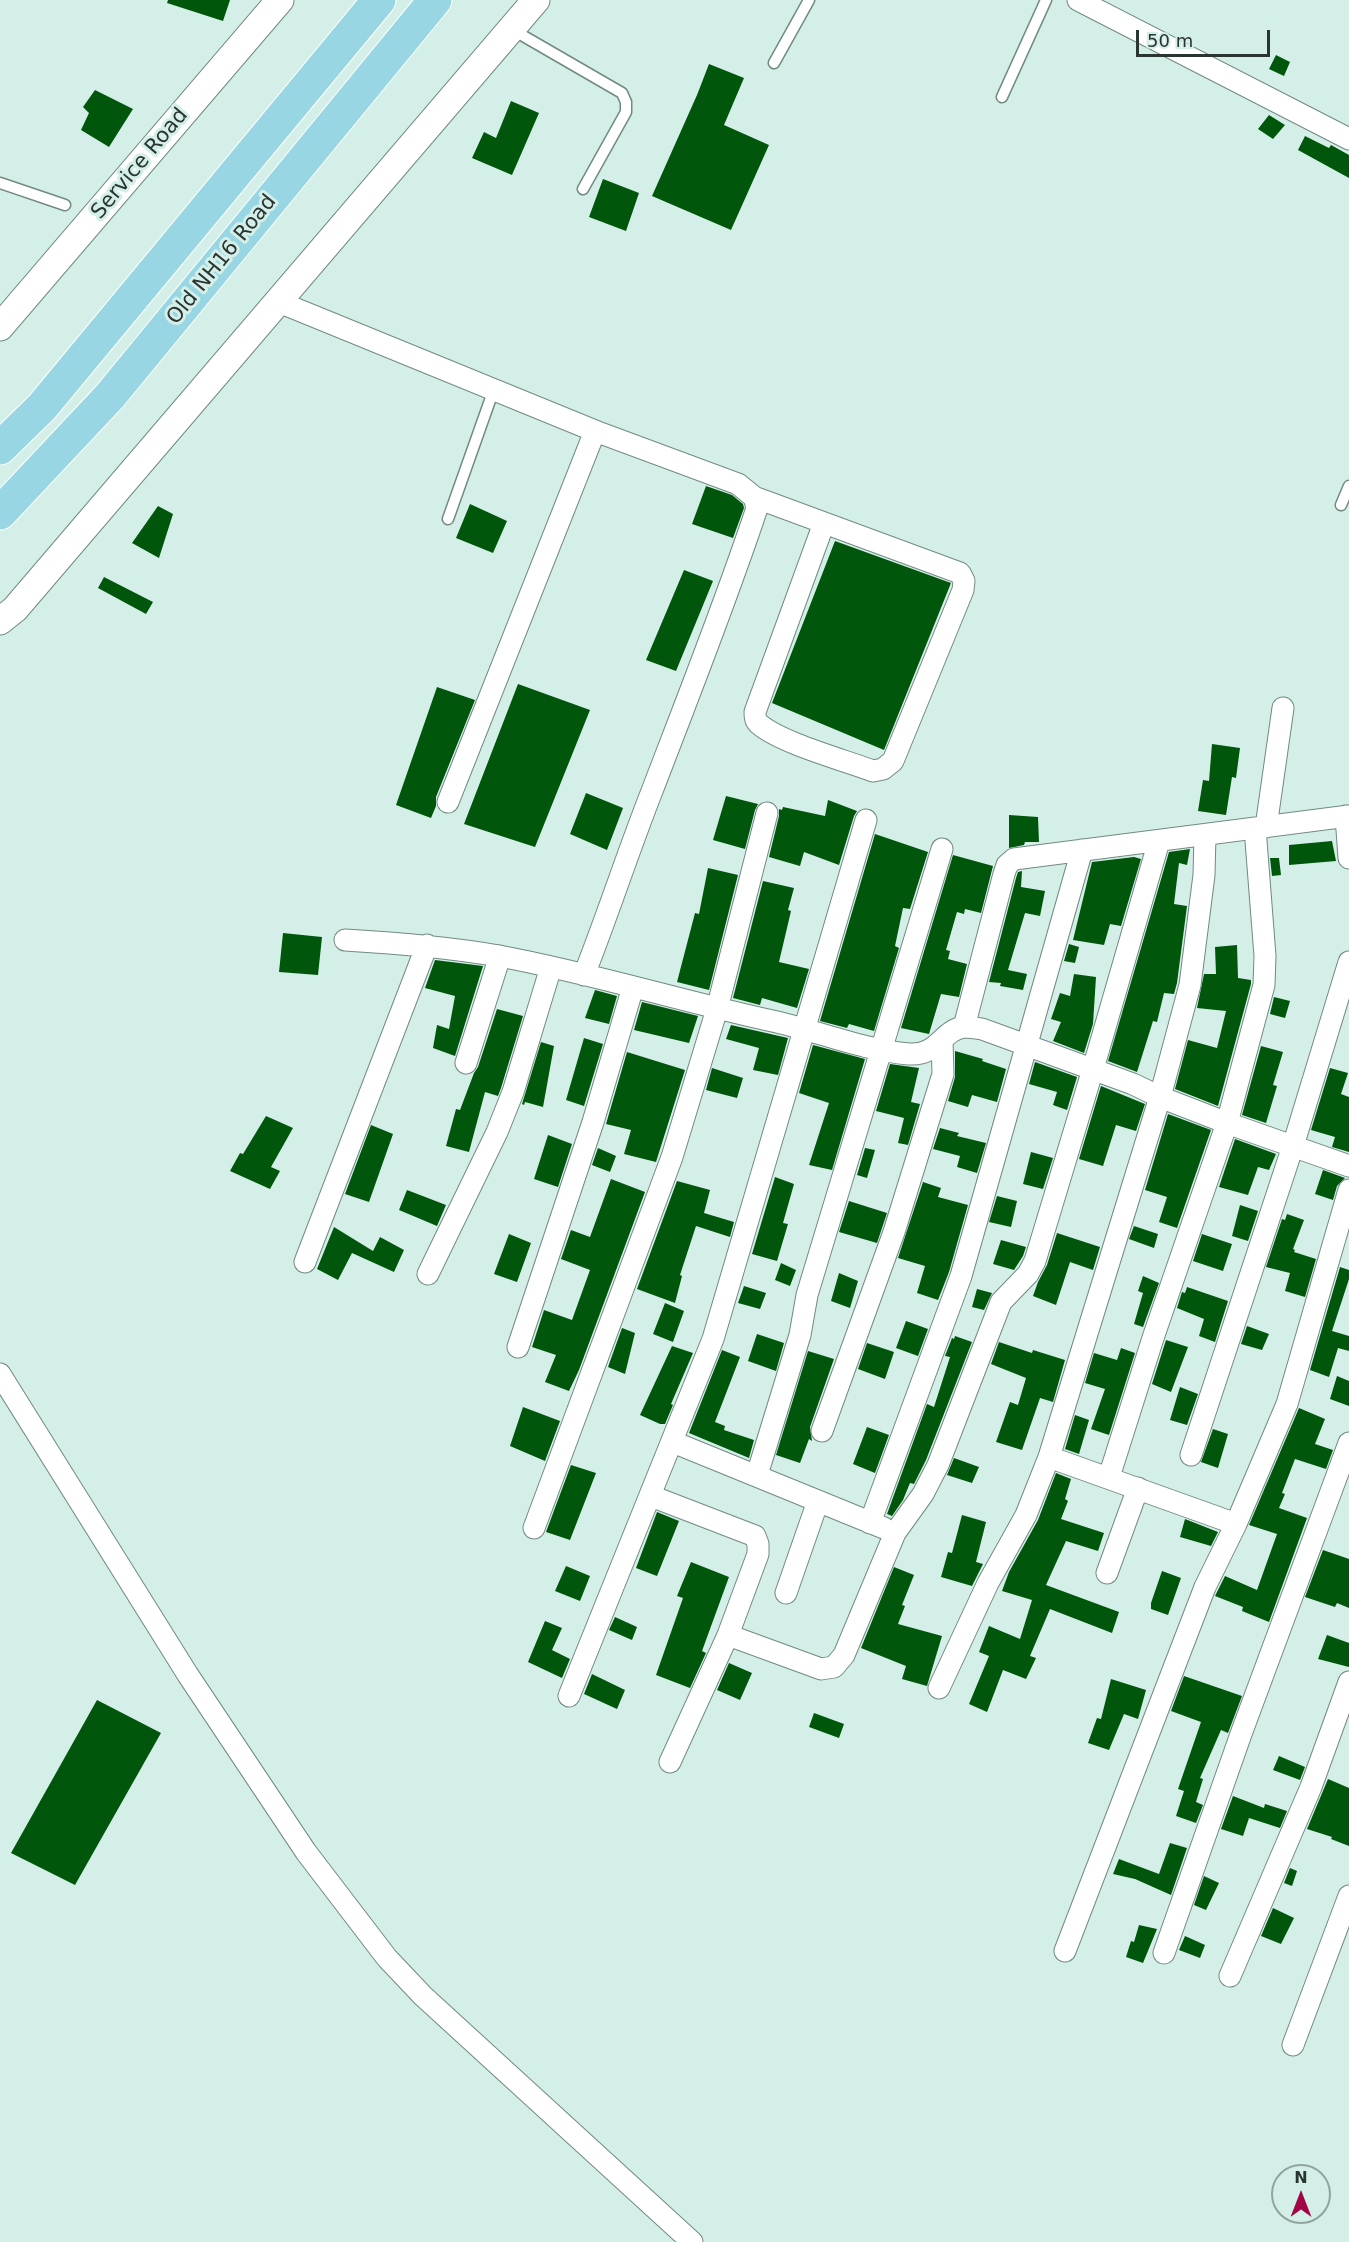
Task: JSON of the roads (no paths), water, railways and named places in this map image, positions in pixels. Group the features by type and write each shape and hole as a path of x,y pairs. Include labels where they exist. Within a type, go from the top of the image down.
{"main road":[{"path":"0,448 42,407 379,0"},
{"name":"Old NH16 Road","path":"0,513 110,396 435,0"}],"street":[{"name":"Service Road","path":"0,327 280,0"},
{"path":"0,621 15,609 537,0"},
{"path":"1078,0 1349,139"},
{"path":"279,302 595,431 738,484 754,497 960,573 964,581 963,590 892,760 883,769 873,771 787,740 759,724 755,719 755,712 824,523"},
{"path":"448,802 595,431"},
{"path":"584,975 620,882 650,794 728,594 757,508 754,497"},
{"path":"1109,1477 1153,1338 1227,1123 1264,985 1261,828 1283,708"},
{"path":"534,1528 672,1156 717,1009 767,813"},
{"path":"964,1027 1007,865 1014,859 1348,816 1349,858"},
{"path":"569,1696 713,1340 867,820"},
{"path":"939,1688 988,1583 1026,1515 1049,1457 1160,1097 1190,985 1204,874 1205,835"},
{"path":"728,1635 821,1669 834,1667 844,1655 895,1533 923,1494 938,1465 1001,1302 1028,1274 1035,1261 1159,841"},
{"path":"757,1475 800,1335 807,1295 942,849"},
{"path":"870,1523 961,1276 1082,850"},
{"path":"345,940 428,945 500,956 806,1029 880,1050 911,1054 928,1052 955,1030 964,1027 982,1029 1133,1084 1227,1123 1349,1166"},
{"path":"304,1262 428,945"},
{"path":"466,1063 500,956"},
{"path":"1191,1455 1293,1146 1349,962"},
{"path":"428,1274 505,1112 551,967"},
{"path":"518,1347 593,1122 633,987"},
{"path":"822,1431 894,1232 943,1074 942,1041"},
{"path":"1065,1951 1205,1587 1236,1524 1287,1404 1349,1190"},
{"path":"0,1374 188,1675 306,1852 387,1958 423,1996 693,2242"},
{"path":"673,1442 895,1533"},
{"path":"1164,1953 1241,1734 1349,1443"},
{"path":"1049,1457 1236,1524"},
{"path":"1107,1573 1138,1488"},
{"path":"651,1496 755,1536 758,1544 758,1554 728,1635 670,1762"},
{"path":"786,1593 818,1501"},
{"path":"1230,1976 1311,1786 1349,1682"},
{"path":"1293,2045 1349,1896"}],"lane":[{"path":"774,63 809,0"},
{"path":"1002,97 1046,0"},
{"path":"512,29 622,93 626,102 626,112 583,189"},
{"path":"0,183 65,205"},
{"path":"448,519 494,389"},
{"path":"1341,505 1349,486"}]}
